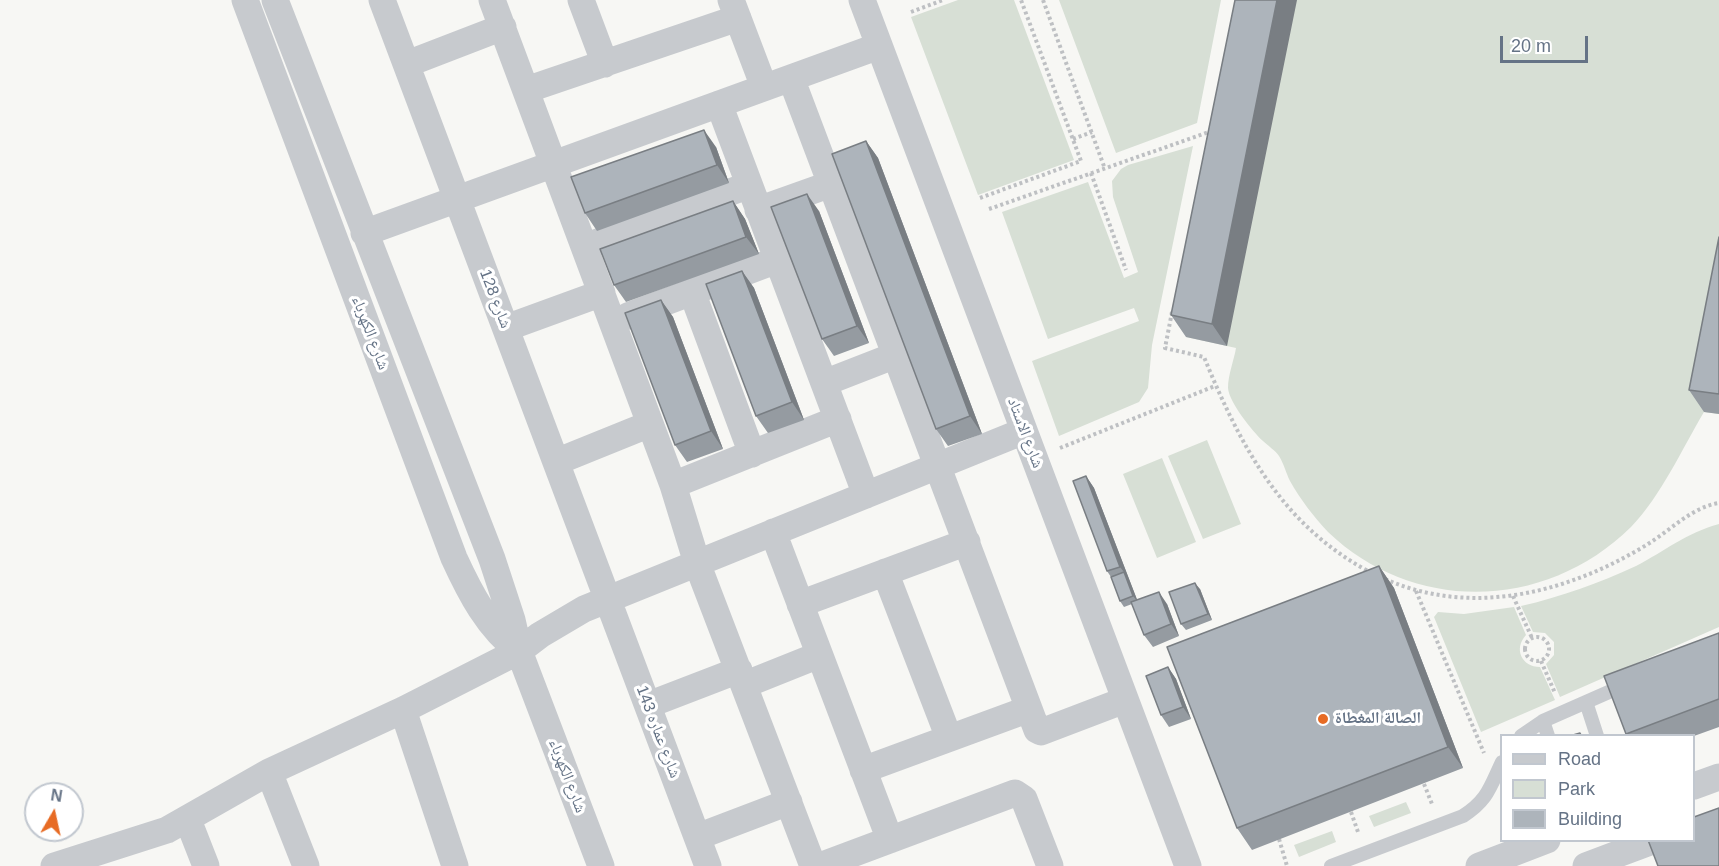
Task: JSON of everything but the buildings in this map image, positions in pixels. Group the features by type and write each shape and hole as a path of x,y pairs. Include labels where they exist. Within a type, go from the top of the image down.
{"street":[{"name":"شارع الكهرباء","path":"245,0 454,558 476,601 490,622 505,640 519,651"},
{"name":"شارع الكهرباء","path":"274,0 492,559 512,620 519,651 601,866"},
{"name":"شارع 128","path":"382,0 608,599"},
{"path":"492,0 674,485 697,563 813,866"},
{"path":"581,0 605,64"},
{"name":"شارع الاستاد","path":"862,0 1188,866"},
{"path":"526,90 605,64 734,9 764,87"},
{"path":"406,64 503,27"},
{"path":"364,233 879,46"},
{"path":"270,71 298,60"},
{"path":"791,78 1037,729 1041,732 1125,700"},
{"path":"719,104 866,495"},
{"path":"585,247 754,198 831,184"},
{"path":"612,322 777,260"},
{"path":"692,292 752,454"},
{"path":"506,328 602,293"},
{"path":"824,383 896,355"},
{"path":"674,485 838,420"},
{"path":"556,462 650,424"},
{"path":"54,866 124,845 188,820 269,772 403,710 519,651 561,622 608,599 1024,431"},
{"path":"773,532 890,840"},
{"path":"800,604 967,542"},
{"path":"885,572 949,738"},
{"name":"شارع عماره 143","path":"608,599 708,866"},
{"path":"648,705 819,655"},
{"path":"863,770 1029,709"},
{"path":"403,710 454,866"},
{"path":"269,772 306,866"},
{"path":"1695,786 1719,777"},
{"path":"820,866 1011,794 1018,794 1024,799 1050,866"},
{"path":"698,837 789,802"},
{"path":"188,820 206,866"},
{"path":"1479,866 1542,842"},
{"path":"1586,866 1641,849"}],"lane":[{"path":"1523,734 1563,711 1637,680"},
{"path":"1586,702 1597,734"},
{"path":"1543,721 1548,734"},
{"path":"1331,866 1455,819 1474,809 1491,789 1500,766"}],"path":[{"path":"911,12 943,0"},
{"path":"980,198 1081,161 1021,0"},
{"path":"1043,0 1105,169"},
{"path":"1206,143 1211,121"},
{"path":"1073,139 1092,132"},
{"path":"989,209 1209,132"},
{"path":"1091,173 1126,270"},
{"path":"1174,303 1165,348 1204,357 1228,415 1254,461 1299,518 1323,542 1346,559 1368,572 1415,590 1467,598 1513,596 1560,585 1611,564 1664,535 1698,510 1719,503"},
{"path":"1035,459 1215,386"},
{"path":"1415,590 1481,748 1489,759 1500,764"},
{"path":"1513,596 1532,638"},
{"path":"1536,636 1544,639 1549,646 1548,655 1541,661 1533,661 1525,652 1526,644 1532,638 1536,636"},
{"path":"1541,661 1563,711"},
{"path":"1424,784 1434,810"},
{"path":"1351,812 1360,838"},
{"path":"1279,839 1287,866"}],"green space":[{"path":"958,0 1014,0 1074,160 978,195 911,17"},
{"path":"1059,0 1221,0 1197,123 1116,153"},
{"path":"1255,0 1719,0 1719,414 1704,412 1670,472 1642,515 1631,527 1597,554 1560,574 1521,587 1481,592 1440,589 1400,578 1363,559 1328,532 1294,488 1279,456 1253,430 1237,408 1228,388 1236,348 1186,337"},
{"path":"1193,146 1152,345 1148,388 1139,402 1059,436 1032,361 1139,321 1134,308 1048,339 1002,212 1088,182 1124,278 1138,272 1113,197 1112,181 1121,169 1128,165"},
{"path":"1207,440 1241,524 1203,539 1168,456"},
{"path":"1162,458 1196,542 1157,558 1123,474"},
{"path":"1719,524 1719,627 1560,697 1546,664 1554,655 1554,642 1545,633 1533,632 1521,606 1565,594 1608,578 1636,566 1696,532"},
{"path":"1514,607 1526,635 1520,646 1521,656 1528,664 1540,667 1555,700 1481,732 1434,617 1438,612 1464,614"},
{"path":"1406,802 1411,813 1374,827 1369,816"},
{"path":"1332,831 1336,842 1299,857 1294,845"}],"place":[{"name":"الصالة المغطاة","path":"1323,719"}]}
